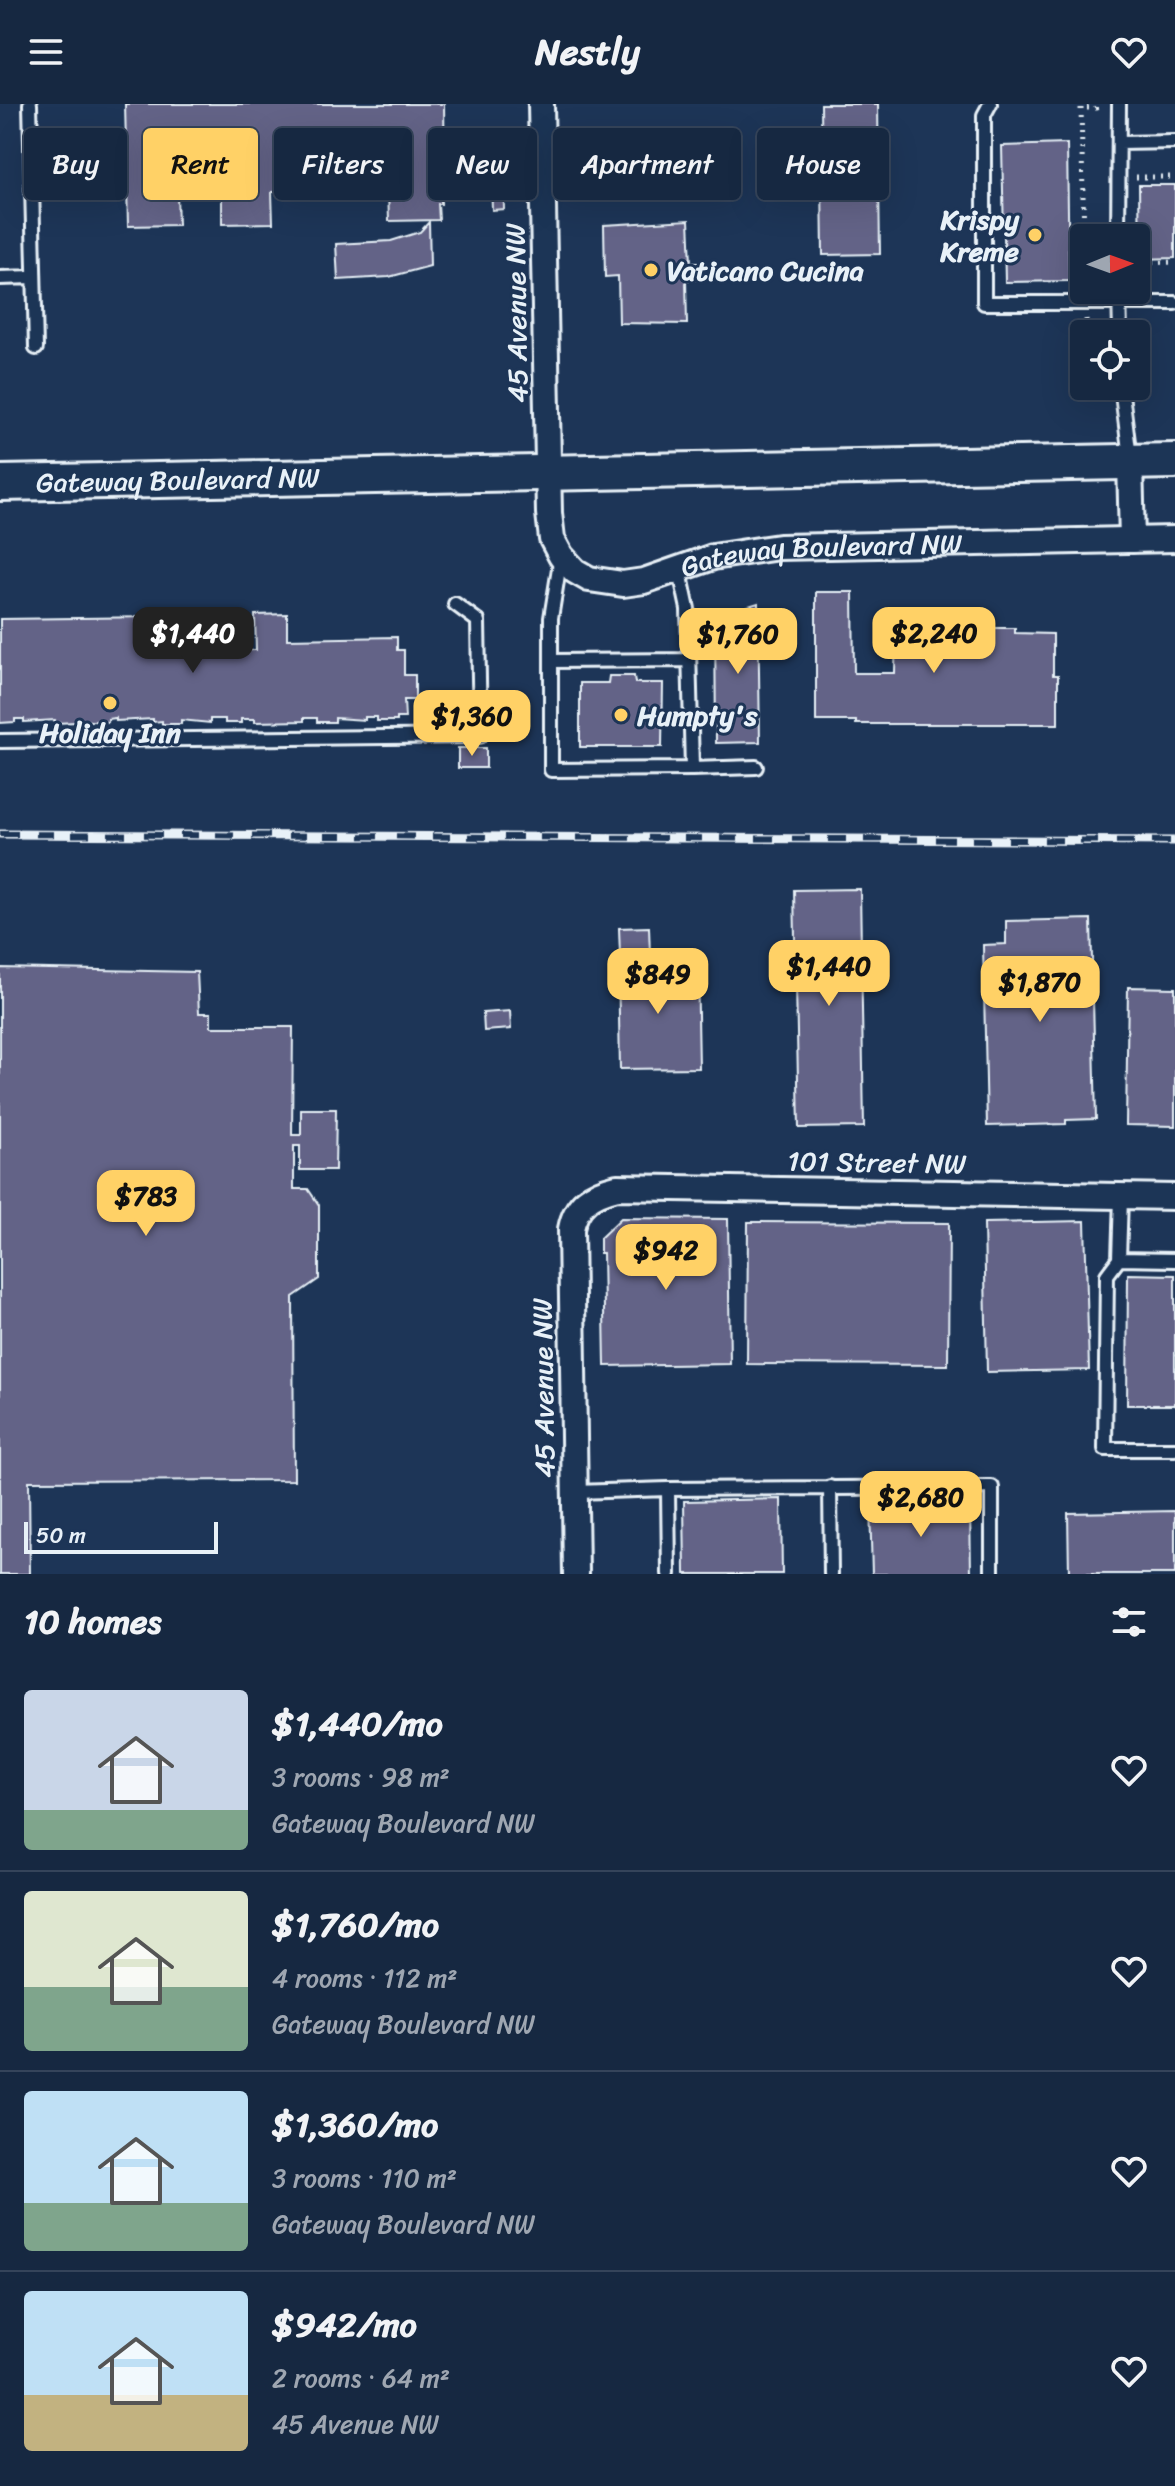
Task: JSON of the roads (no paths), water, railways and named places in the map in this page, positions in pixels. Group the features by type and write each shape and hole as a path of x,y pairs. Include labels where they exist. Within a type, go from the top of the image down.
{"main road":[{"name":"Gateway Boulevard NW","path":"0,483 1175,461"}],"street":[{"name":"45 Avenue NW","path":"541,104 549,473"},
{"path":"1130,462 1132,540"},
{"path":"549,473 552,539 561,556"},
{"name":"Gateway Boulevard NW","path":"561,556 575,571 589,579 613,584 644,581 726,554 779,547 1175,539"},
{"name":"101 Street NW","path":"582,1203 602,1190 617,1187 1175,1197"},
{"name":"45 Avenue NW","path":"576,1574 571,1229 573,1217 582,1203"}],"lane":[{"path":"30,104 36,348"},
{"path":"990,104 984,115 984,303 1070,304"},
{"path":"1118,224 1119,104"},
{"path":"1119,143 1175,142"},
{"path":"0,278 34,277"},
{"path":"1150,303 1175,303"},
{"path":"1119,304 1120,320"},
{"path":"1123,400 1130,462"},
{"path":"561,556 551,618 551,770 756,767"},
{"path":"679,567 688,609 692,769"},
{"path":"0,741 480,736 478,621 455,604"},
{"path":"552,661 689,660"},
{"path":"1121,1197 1119,1259 1107,1275 1105,1449 1175,1449"},
{"path":"1119,1259 1175,1260"},
{"path":"830,1487 831,1574"},
{"path":"575,1492 992,1487 992,1574"},
{"path":"668,1489 669,1574"}],"railway":[{"path":"0,834 1175,841"}],"place":[{"name":"Krispy Kreme","path":"1035,235"},
{"name":"Vaticano Cucina","path":"651,270"},
{"name":"Holiday Inn","path":"110,703"},
{"name":"Humpty's","path":"621,715"}]}
